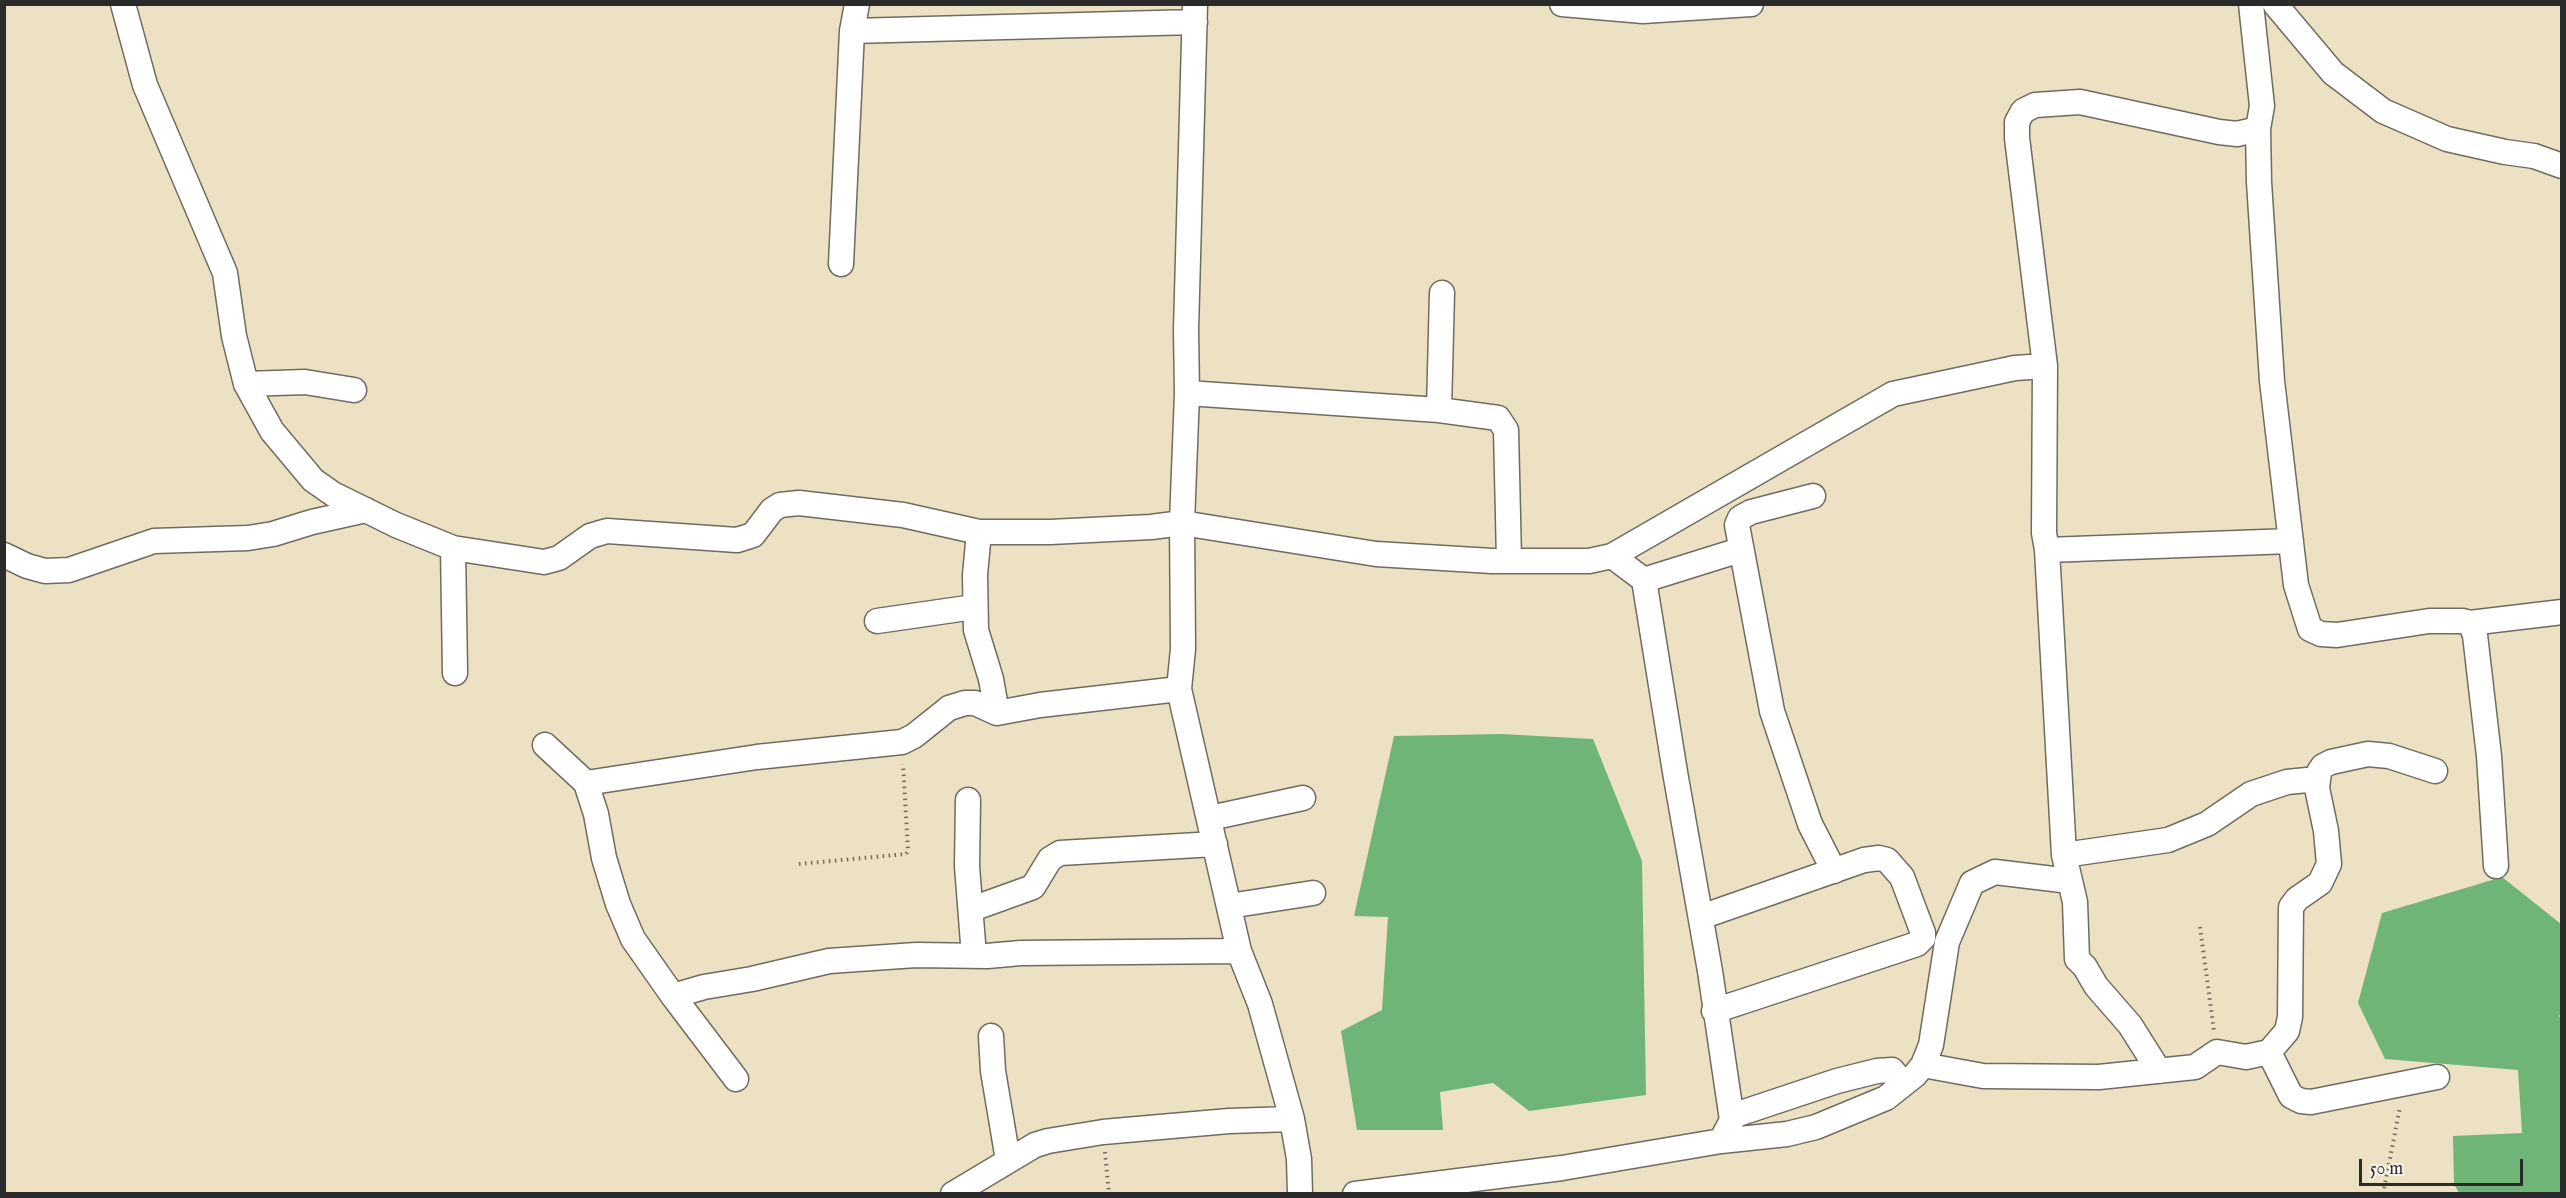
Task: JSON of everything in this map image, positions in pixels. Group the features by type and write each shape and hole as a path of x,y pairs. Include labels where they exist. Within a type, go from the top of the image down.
{"street":[{"path":"123,4 145,85 225,273 234,336 246,384 273,431 314,480 333,495 453,548 544,562 559,558 590,536 607,531 737,540 753,535 772,510 788,503 903,515 979,532 1050,532 1151,527 1182,523 1376,554 1449,560 1589,561 1612,556 1893,394 2015,368 2045,366"},
{"path":"841,264 852,31 857,4"},
{"path":"1562,4 1615,10 1751,4"},
{"path":"2250,4 2262,106 2258,129 2259,182 2272,381 2291,541 2301,602 2310,629 2315,632 2337,635 2429,621 2470,623 2562,612"},
{"path":"2275,4 2333,73 2383,111 2447,139 2534,156 2562,166"},
{"path":"852,31 1195,13 1186,330 1188,393 1182,523 1183,649 1179,689 1239,951 1260,1004 1292,1119 1299,1159 1300,1194"},
{"path":"2159,1071 2130,1026 2096,986 2077,959 2075,902 2064,855 2044,509 2045,366 2017,138 2017,122 2023,111 2035,105 2080,102 2219,132 2237,134 2258,129"},
{"path":"1439,410 1442,292"},
{"path":"246,384 305,382 354,390"},
{"path":"1188,393 1439,410 1498,418 1504,423 1506,430 1509,466 1509,560"},
{"path":"1813,496 1751,512 1740,518 1737,525 1740,550 1773,711 1810,824 1834,871"},
{"path":"4,555 27,566 45,571 69,570 154,541 248,538 273,534 312,522 366,510"},
{"path":"979,532 974,607 976,630 991,680 997,713"},
{"path":"2047,550 2291,541"},
{"path":"453,548 455,673"},
{"path":"1644,580 1740,550"},
{"path":"1612,556 1644,580 1732,1116 1721,1141"},
{"path":"877,621 974,607"},
{"path":"2470,623 2475,635 2489,756 2496,866"},
{"path":"586,783 757,757 902,742 914,736 949,708 965,703 975,703 997,713 1040,705 1179,689"},
{"path":"545,745 586,783 596,814 604,858 618,904 633,939 736,1080"},
{"path":"1923,1065 1983,1076 2099,1077 2195,1066 2217,1053 2246,1057 2269,1052 2287,1031 2290,1017 2291,907 2296,899 2320,883 2329,864 2317,779 2323,766 2368,754 2389,756 2435,771"},
{"path":"2064,855 2169,840 2206,824 2251,794 2287,782 2317,779"},
{"path":"1210,818 1303,798"},
{"path":"968,800 967,866 974,956"},
{"path":"972,909 1033,887 1050,859 1060,853 1215,844"},
{"path":"1701,917 1864,861 1879,858 1887,860 1902,878 1923,933 1920,941 1714,1011"},
{"path":"1355,1194 1562,1168 1721,1141 1787,1134 1816,1127 1886,1098 1915,1075 1923,1065 1931,1045 1947,942 1972,883 1995,872 2070,881"},
{"path":"1229,906 1313,893"},
{"path":"673,996 704,987 752,979 829,961 916,955 1239,951"},
{"path":"991,1036 996,1090 1008,1160"},
{"path":"2269,1052 2291,1096 2301,1101 2312,1102 2437,1077"},
{"path":"1732,1116 1837,1081 1877,1071 1892,1070 1903,1083"},
{"path":"953,1194 1008,1160 1041,1143 1103,1132 1229,1121 1292,1119"}],"path":[{"path":"799,864 903,855 908,851 902,742"},
{"path":"2200,927 2217,1053"},
{"path":"2383,1194 2405,1083"},
{"path":"1103,1132 1109,1194"}],"green space":[{"path":"1502,734 1593,739 1642,861 1646,1095 1529,1111 1493,1083 1440,1092 1443,1130 1357,1130 1341,1031 1382,1010 1388,917 1354,916 1394,736"},
{"path":"2502,877 2561,924 2562,1012 2559,1016 2562,1020 2561,1193 2459,1193 2454,1184 2453,1136 2522,1133 2518,1070 2385,1059 2358,1003 2382,913"}]}
